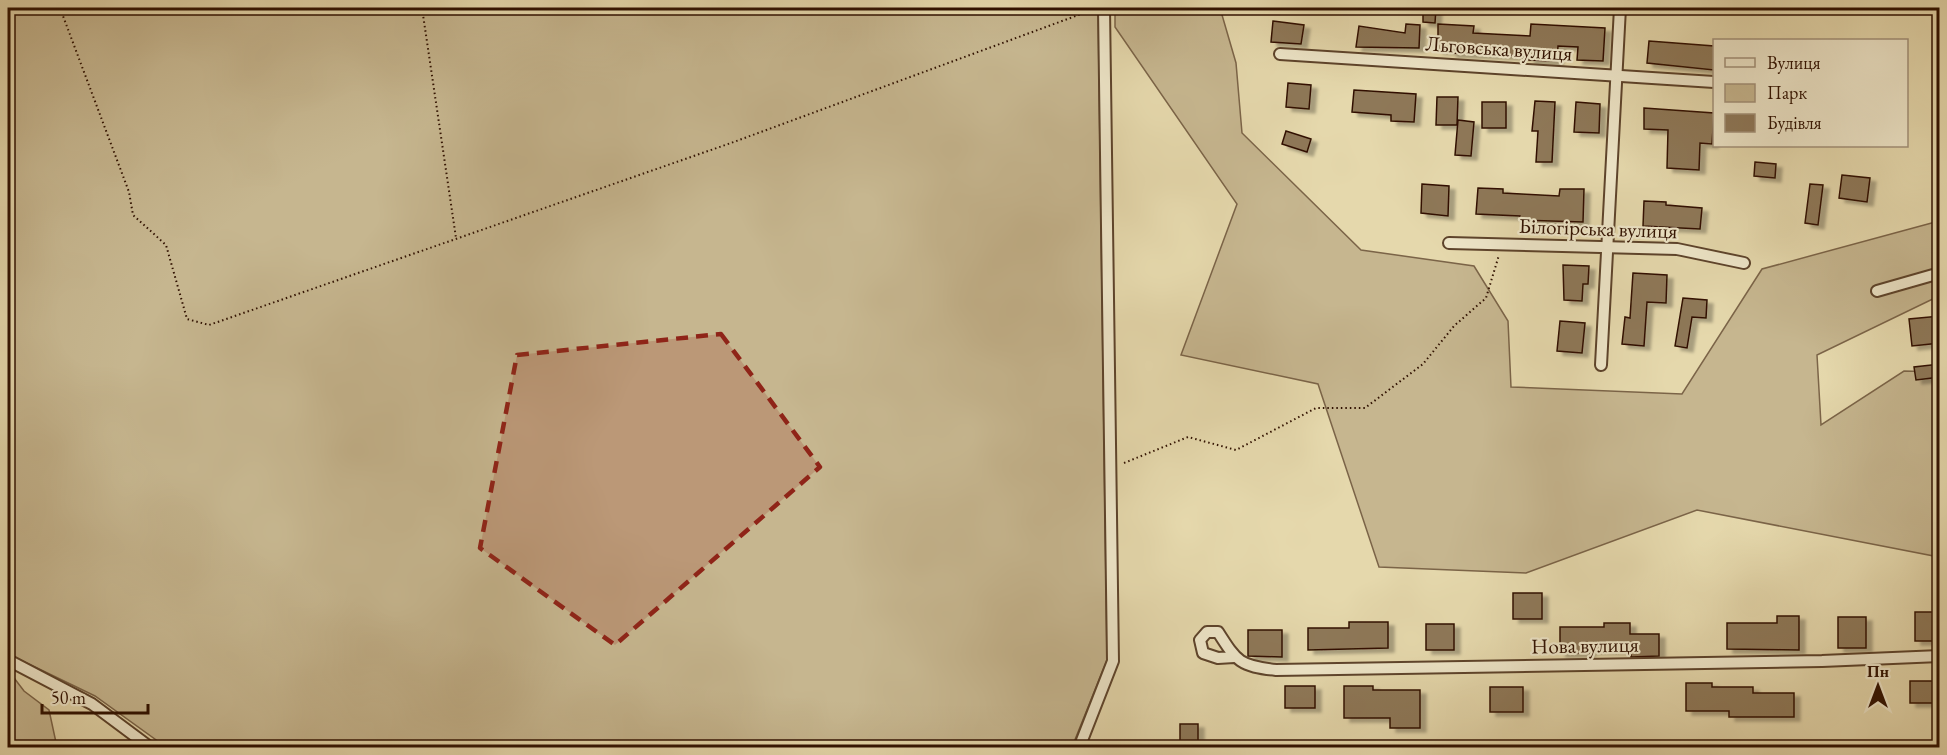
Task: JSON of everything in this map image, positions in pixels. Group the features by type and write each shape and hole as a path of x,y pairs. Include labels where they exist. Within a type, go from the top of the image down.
{"street":[{"path":"1079,747 1113,661 1104,8"},
{"path":"1601,365 1620,8"},
{"name":"Льговська вулиця","path":"1280,54 1713,82"},
{"name":"Білогірська вулиця","path":"1449,243 1677,249 1744,263"},
{"path":"1877,291 1940,273"},
{"name":"Нова вулиця","path":"1234,657 1250,667 1276,670 1810,662 1940,656"},
{"path":"8,660 92,704 152,747"}],"path":[{"path":"60,8 129,192 133,215 166,245 188,319 209,325 731,143 1099,8"},
{"path":"422,8 456,238"},
{"path":"1031,8 1056,13 1092,8"},
{"path":"1111,463 1126,463 1188,437 1236,450 1316,408 1365,408 1423,364 1454,326 1486,298 1503,244"}],"highlighted area":[{"path":"721,334 820,467 615,645 480,548 517,355"}],"green space":[{"path":"8,8 1098,8 1107,660 1072,747 166,747 95,696 8,654"},
{"path":"1115,8 1220,8 1236,63 1242,133 1361,250 1474,266 1508,321 1511,387 1682,394 1762,269 1939,221 1939,296 1817,355 1821,425 1904,371 1939,372 1939,557 1697,510 1526,573 1379,567 1318,384 1181,355 1237,204 1115,27"},
{"path":"8,670 24,691 49,710 57,747 8,747"}],"building":[{"path":"1423,8 1436,8 1435,23 1423,22"},
{"path":"1273,21 1304,25 1301,44 1271,42"},
{"path":"1406,24 1420,25 1419,48 1356,47 1359,26 1405,33"},
{"path":"1438,24 1474,26 1473,33 1530,36 1531,24 1605,28 1603,61 1577,60 1578,47 1558,46 1557,61 1529,60 1529,56 1451,53 1451,50 1438,50"},
{"path":"1649,41 1713,46 1713,70 1647,63"},
{"path":"1288,83 1311,85 1309,109 1286,107"},
{"path":"1354,90 1416,94 1414,122 1391,121 1391,115 1352,112"},
{"path":"1437,97 1458,97 1457,125 1436,125"},
{"path":"1535,101 1555,102 1552,162 1536,162 1538,131 1532,131"},
{"path":"1482,102 1506,102 1506,128 1482,128"},
{"path":"1576,102 1600,104 1599,133 1574,132"},
{"path":"1644,108 1713,113 1712,144 1700,143 1699,170 1667,168 1668,130 1644,129"},
{"path":"1458,120 1474,122 1471,156 1455,155"},
{"path":"1286,131 1311,139 1307,152 1282,144"},
{"path":"1755,162 1776,164 1775,178 1754,176"},
{"path":"1842,175 1870,178 1867,202 1839,198"},
{"path":"1422,184 1449,186 1448,216 1421,213"},
{"path":"1810,184 1823,185 1818,225 1805,223"},
{"path":"1478,188 1503,189 1503,193 1559,196 1560,189 1584,189 1583,222 1520,220 1520,216 1476,214"},
{"path":"1644,201 1702,208 1700,229 1643,226"},
{"path":"1563,265 1589,266 1588,284 1583,284 1582,301 1564,300"},
{"path":"1633,273 1667,275 1666,303 1647,302 1644,346 1622,344 1625,317 1630,318"},
{"path":"1683,298 1707,300 1706,318 1692,317 1687,348 1675,346"},
{"path":"1940,316 1940,343 1912,346 1909,319"},
{"path":"1560,321 1585,323 1582,353 1557,351"},
{"path":"1940,364 1940,377 1916,380 1914,367"},
{"path":"1513,593 1542,593 1542,619 1513,619"},
{"path":"1915,612 1937,612 1937,641 1915,641"},
{"path":"1777,616 1799,616 1799,650 1727,649 1727,623 1777,623"},
{"path":"1838,617 1866,617 1866,648 1838,648"},
{"path":"1349,622 1388,622 1388,648 1308,650 1308,628 1349,628"},
{"path":"1604,623 1630,623 1630,634 1659,634 1659,656 1631,657 1631,650 1560,653 1560,627 1604,627"},
{"path":"1426,624 1454,624 1454,650 1426,650"},
{"path":"1248,630 1282,630 1282,657 1248,656"},
{"path":"1910,681 1940,681 1940,703 1910,703"},
{"path":"1686,683 1712,683 1712,687 1753,687 1753,693 1794,693 1794,717 1729,717 1729,711 1686,711"},
{"path":"1285,686 1315,686 1315,708 1285,708"},
{"path":"1344,686 1373,686 1373,690 1420,690 1420,728 1390,728 1390,718 1344,718"},
{"path":"1490,687 1523,687 1523,712 1490,712"},
{"path":"1180,724 1198,724 1198,745 1180,745"}]}
